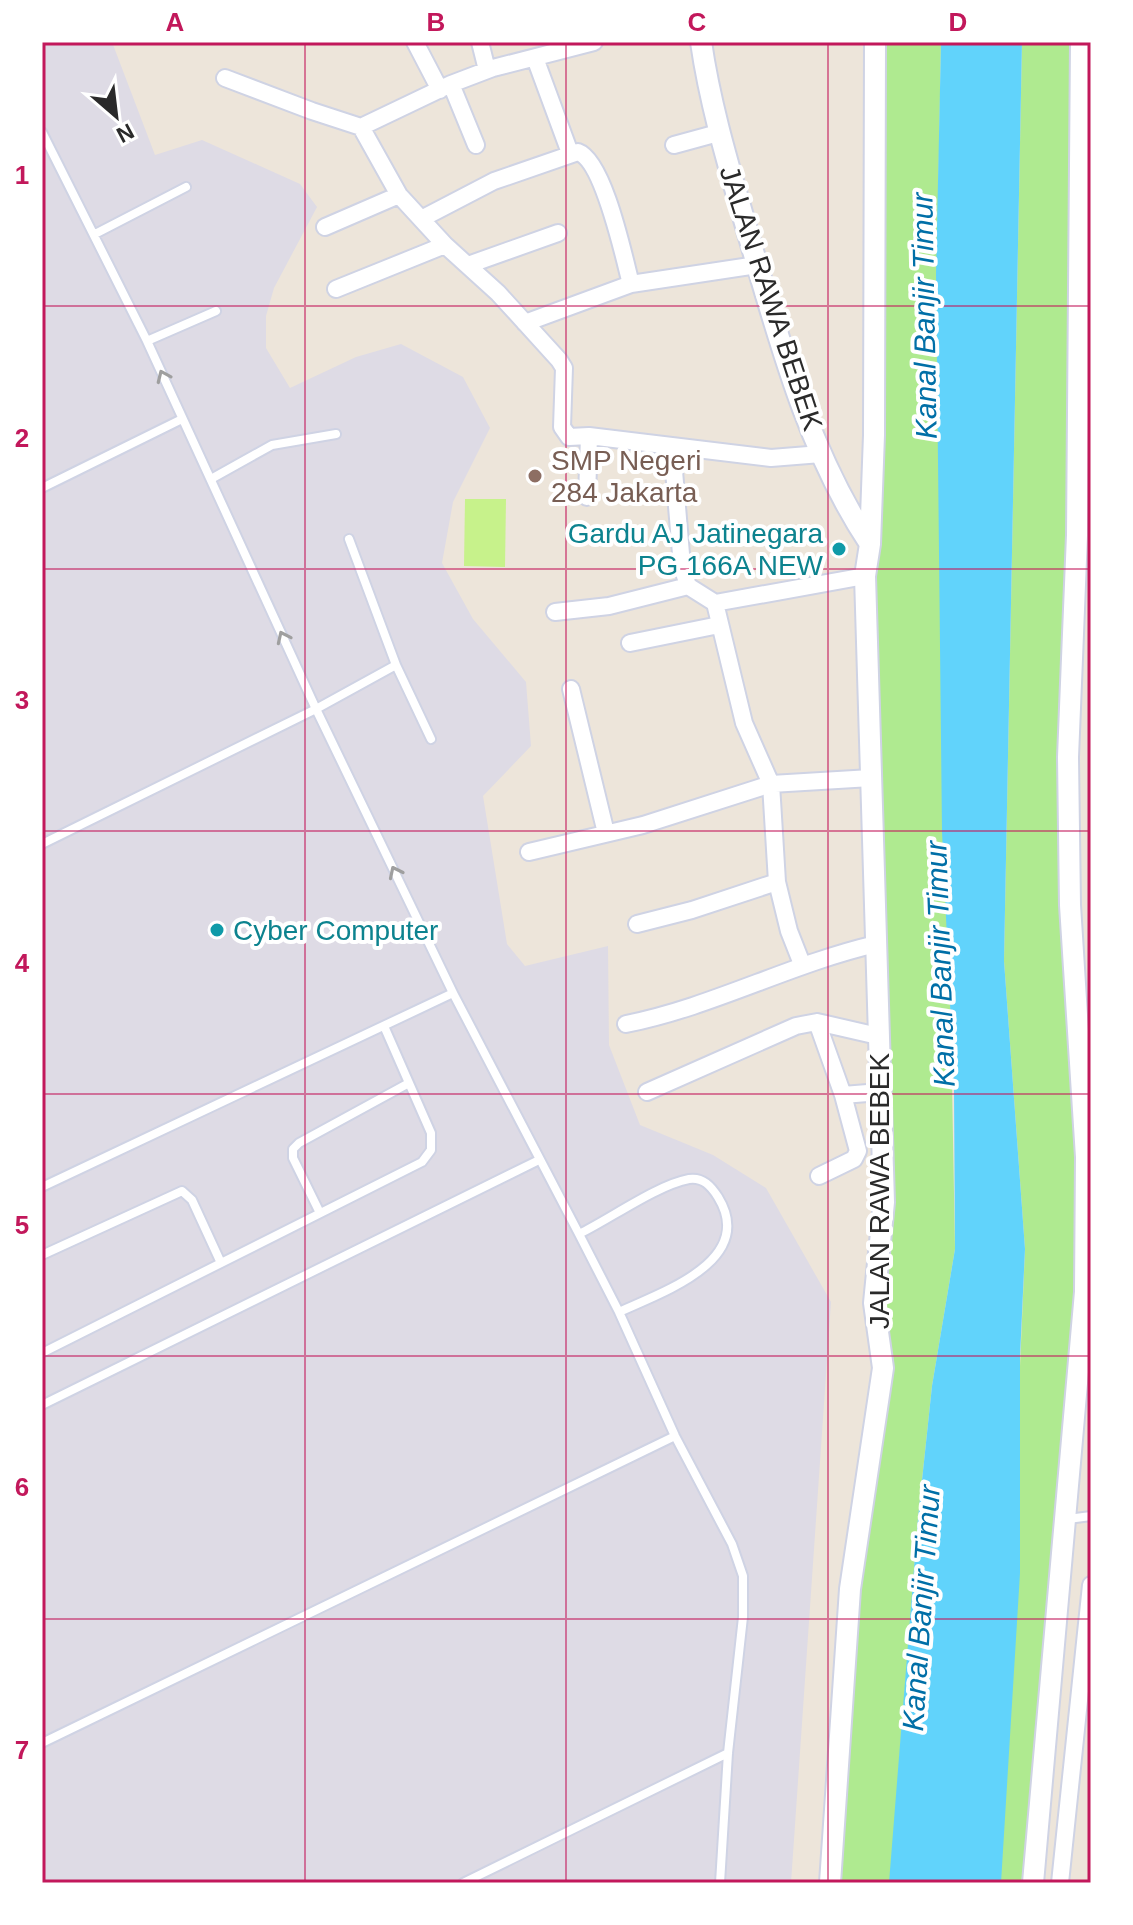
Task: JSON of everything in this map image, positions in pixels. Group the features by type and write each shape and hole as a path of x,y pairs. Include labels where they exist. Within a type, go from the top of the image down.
{"street":[{"path":"415,42 445,87 476,145"},
{"path":"480,42 487,70"},
{"path":"361,127 487,70 594,42"},
{"name":"JALAN RAWA BEBEK","path":"701,42 718,133 792,381 821,454 870,544"},
{"name":"JALAN RAWA BEBEK","path":"830,1883 850,1589 883,1368 874,1303 884,1202 865,576 870,544 874,435 875,42"},
{"path":"1033,1883 1085,1277 1086,1157 1070,905 1068,757 1084,534 1081,42"},
{"path":"535,58 570,153"},
{"path":"225,78 361,127 399,195 525,323 564,368 564,434 569,437 589,436 771,458 821,454"},
{"path":"674,145 718,133"},
{"path":"421,219 494,181 570,153 584,154 616,221 631,284"},
{"path":"325,227 399,195"},
{"path":"468,265 558,233"},
{"path":"336,289 445,245"},
{"path":"525,323 631,284 757,265"},
{"path":"587,497 589,436"},
{"path":"672,447 682,566 688,586 715,603 865,576"},
{"path":"555,612 609,606 688,586"},
{"path":"715,603 744,723 771,784 777,882 789,931 802,964"},
{"path":"630,643 719,625"},
{"path":"571,689 606,833"},
{"path":"529,852 643,825 771,784 871,778"},
{"path":"637,924 777,882"},
{"path":"626,1024 678,1012 802,964 876,944"},
{"path":"647,1092 796,1026 817,1022 878,1036"},
{"path":"817,1022 843,1095 857,1155 819,1176"},
{"path":"843,1095 880,1092"},
{"path":"1060,1883 1091,1585"}],"lane":[{"path":"42,132 45,147 95,234 147,341 316,709 453,993 619,1312 675,1436 732,1544 743,1576 743,1617 728,1753 720,1883"},
{"path":"95,234 186,187"},
{"path":"147,341 216,311"},
{"path":"42,488 182,419"},
{"path":"211,479 272,445 336,434"},
{"path":"349,539 396,665 431,739"},
{"path":"42,844 316,709 396,665"},
{"path":"42,1187 453,993"},
{"path":"42,1353 422,1162 431,1150 431,1133 384,1026"},
{"path":"320,1213 293,1158 293,1149 409,1083"},
{"path":"42,1405 539,1160"},
{"path":"579,1234 649,1196 689,1179 708,1184 725,1208 728,1235 709,1262 685,1280 619,1312"},
{"path":"42,1255 182,1191 192,1200 221,1263"},
{"path":"42,1743 675,1436"},
{"path":"1066,1519 1091,1516"},
{"path":"463,1883 728,1753"}],"shaded area":[{"path":"42,42 112,42 155,155 202,140 300,184 317,207 274,288 266,316 266,348 290,388 356,357 401,344 463,377 490,428 453,502 442,563 473,619 526,682 531,746 483,796 507,944 525,966 608,946 609,1045 640,1125 713,1155 766,1188 831,1302 791,1883 42,1883"},
{"path":"1083,42 1091,42 1091,523 1082,523"}],"green space":[{"path":"875,42 941,42 937,258 955,1249 932,1386 918,1518 890,1883 832,1883 844,1666 883,1368 884,1202 865,576"},
{"path":"1022,42 1081,42 1068,757 1086,1157 1033,1883 998,1883 1025,1249 1004,961"},
{"path":"465,499 506,499 505,567 464,566"}],"water":[{"name":"Kanal Banjir Timur","path":"941,42 1022,42 1004,961 1025,1249 1020,1357 1020,1573 1001,1883 889,1883 918,1518 932,1386 955,1249 954,1089 942,832 936,274"}],"place":[{"name":"SMP Negeri 284 Jakarta","path":"535,476"},
{"name":"Gardu AJ Jatinegara PG 166A NEW","path":"839,549"},
{"name":"Cyber Computer","path":"217,930"}]}
